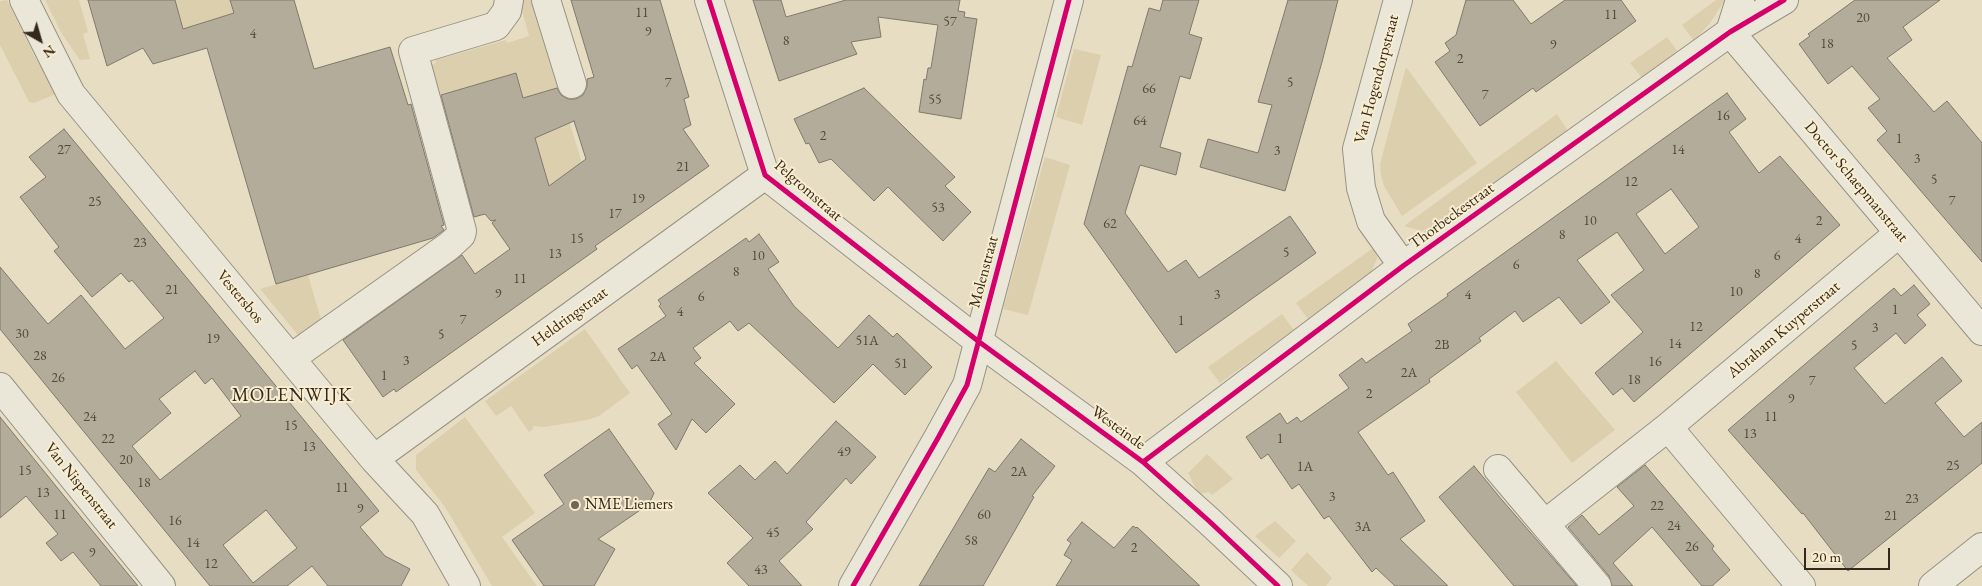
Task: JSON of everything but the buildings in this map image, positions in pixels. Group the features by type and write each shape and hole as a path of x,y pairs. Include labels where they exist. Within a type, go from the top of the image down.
{"street":[{"name":"Vestersbos","path":"24,0 71,94 374,459 425,514 456,580"},
{"path":"291,358 449,246 461,235 462,231 413,51 496,26 507,11 509,0"},
{"path":"546,0 572,84"},
{"name":"Pelgromstraat","path":"709,0 765,175 978,341"},
{"name":"Molenstraat","path":"853,586 967,385 1069,0"},
{"name":"Van Hogendorpstraat","path":"1398,0 1357,148 1361,188 1371,222 1403,266"},
{"path":"1730,32 1740,0"},
{"name":"Thorbeckestraat","path":"1142,462 1403,266 1730,32 1784,0"},
{"name":"Doctor Schaepmanstraat","path":"1730,32 1982,331"},
{"name":"Heldringstraat","path":"374,459 765,175"},
{"name":"Abraham Kuyperstraat","path":"1545,524 1668,426 1899,233"},
{"name":"Westeinde","path":"978,341 1142,462 1210,521 1278,586"},
{"name":"Van Nispenstraat","path":"0,387 161,586"},
{"path":"1668,426 1801,586"},
{"path":"1498,469 1598,586"},
{"path":"1933,586 1982,547"}],"shaded area":[{"path":"7,0 56,94 34,103 29,102 0,45 0,1"},
{"path":"45,0 79,0 88,32 83,34 90,59 80,60 62,34"},
{"path":"175,0 230,0 234,13 183,29"},
{"path":"519,0 532,0 582,163 503,218 542,162 516,74 434,97 425,67 436,63 435,60 506,40 507,43 529,36"},
{"path":"1716,0 1725,0 1710,23 1694,41 1682,25"},
{"path":"1667,37 1678,52 1642,78 1630,63"},
{"path":"1074,49 1101,55 1082,125 1056,117"},
{"path":"1406,67 1477,163 1402,216 1384,186 1380,164"},
{"path":"1557,114 1568,131 1439,224 1422,231 1404,226"},
{"path":"1045,157 1070,165 1028,315 1003,309"},
{"path":"1376,246 1377,259 1371,272 1308,319 1296,303"},
{"path":"308,275 323,326 302,340 260,289"},
{"path":"1282,314 1294,330 1220,383 1208,367"},
{"path":"585,329 630,393 599,416 587,420 545,427 533,426 533,429 529,432 511,406 496,416 485,401"},
{"path":"1556,361 1615,430 1572,463 1516,392"},
{"path":"465,417 535,513 502,537 537,586 492,586 445,507 416,470 416,455"},
{"path":"1207,454 1233,479 1212,495 1209,492 1200,494 1188,473"},
{"path":"1275,521 1296,541 1279,558 1255,536"},
{"path":"1307,552 1332,578 1326,586 1308,586 1291,570"}],"cycle path":[{"path":"709,0 765,175 978,341 1143,462 1278,586"},
{"path":"853,586 967,385 1069,0"},
{"path":"1143,462 1403,266 1730,32 1784,0"}],"place":[{"name":"NME Liemers","path":"575,505"}],"district":[{"name":"MOLENWIJK","path":"292,396"}]}
